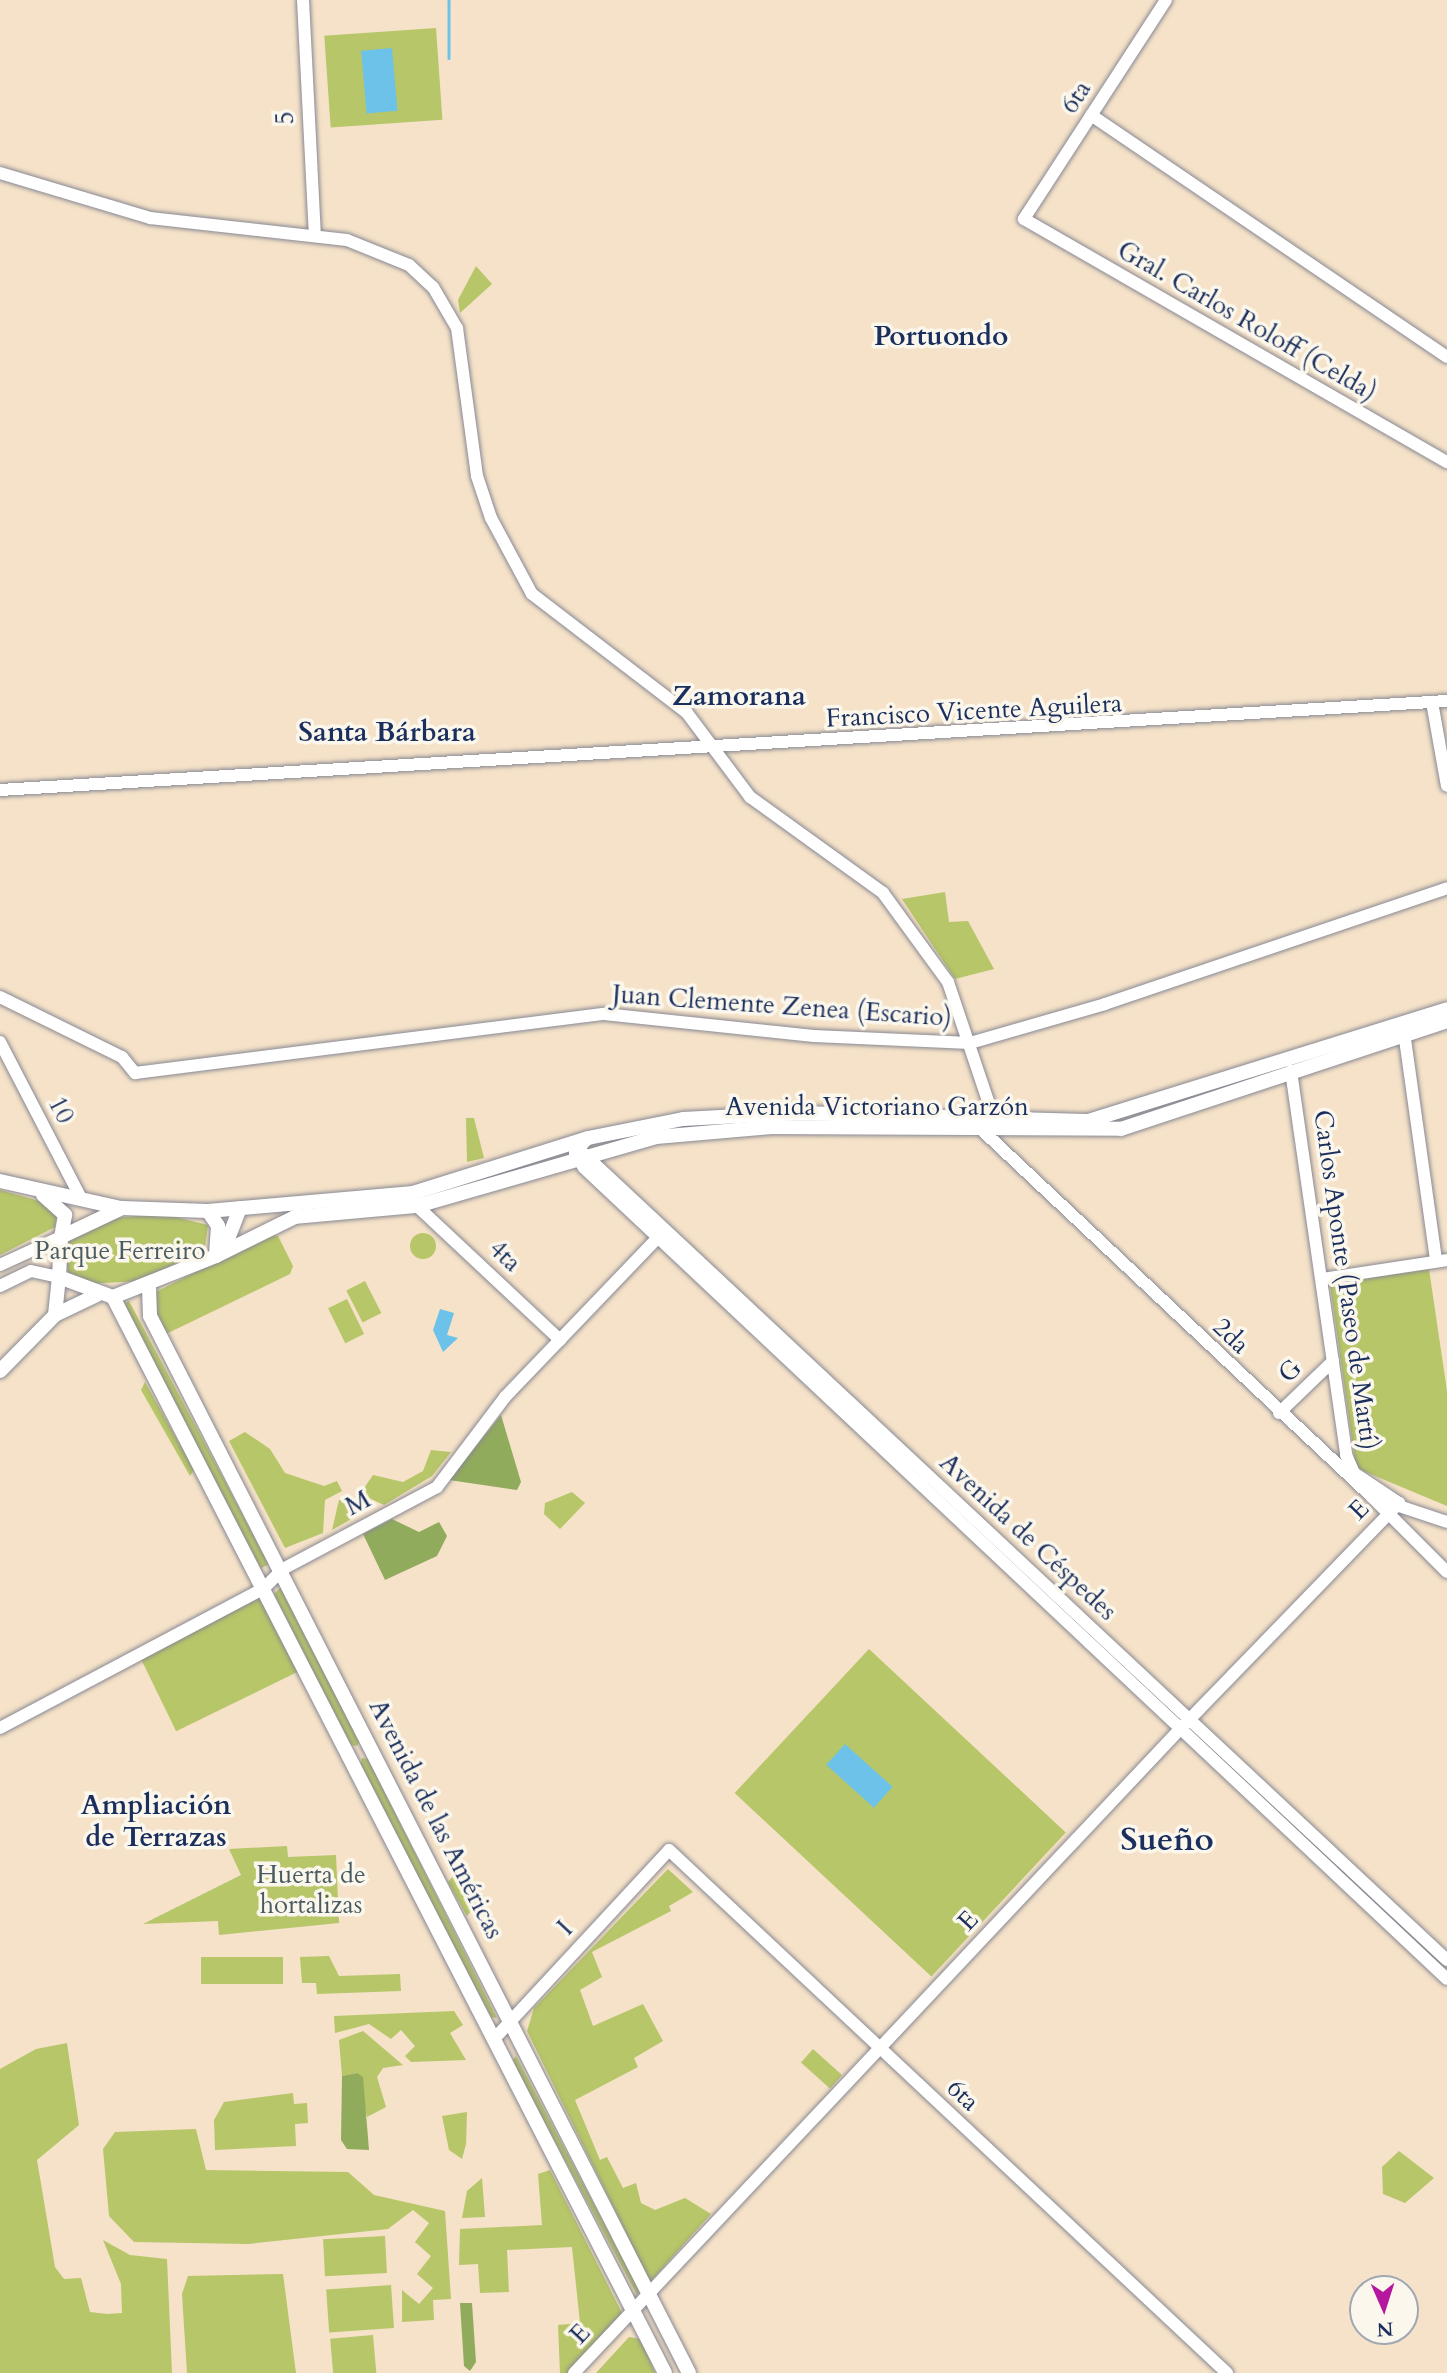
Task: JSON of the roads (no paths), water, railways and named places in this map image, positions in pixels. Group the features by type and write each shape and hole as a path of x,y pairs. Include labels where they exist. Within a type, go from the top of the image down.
{"main road":[{"name":"Avenida Victoriano Garzón","path":"113,1297 149,1287 219,1254 255,1233 302,1215 417,1206 574,1156 588,1138 683,1119 761,1114 1088,1122 1447,1009"},
{"name":"Avenida Victoriano Garzón","path":"122,1209 208,1211 413,1193 574,1156 702,1131 943,1129 1091,1134 1144,1123 1291,1070 1404,1032 1447,1021"},
{"path":"1144,1123 1186,1093"},
{"path":"943,1129 994,1119"},
{"path":"0,1181 122,1209"},
{"path":"26,1186 60,1207 67,1222 61,1237 55,1315"},
{"path":"245,1207 245,1226 255,1233"},
{"path":"219,1254 245,1207"},
{"path":"61,1237 122,1209"},
{"path":"208,1211 218,1226 219,1254"},
{"path":"59,1277 97,1295 113,1297"},
{"name":"Avenida de las Américas","path":"149,1287 150,1316 283,1569 512,2018 689,2373"},
{"path":"0,1371 55,1315 97,1295"},
{"name":"Avenida de las Américas","path":"113,1297 665,2373"}],"street":[{"name":"5","path":"303,0 315,235"},
{"name":"6ta","path":"1024,219 1166,0"},
{"path":"1091,115 1447,357"},
{"path":"0,173 150,218 347,240 409,265 443,298 457,328 477,476 513,565 560,618 687,713 750,797 883,893 926,944 970,1043 994,1119"},
{"name":"Gral. Carlos Roloff (Celda)","path":"1024,219 1447,462"},
{"name":"Francisco Vicente Aguilera","path":"0,790 712,749 1447,701"},
{"path":"1432,702 1447,786"},
{"name":"Juan Clemente Zenea (Escario)","path":"0,997 122,1057 135,1073 604,1014 814,1036 970,1043 1105,1004 1447,888"},
{"path":"1322,1279 1441,1261 1404,1032"},
{"name":"10","path":"0,1042 82,1200"},
{"name":"Carlos Aponte (Paseo de Martí)","path":"1291,1070 1333,1362 1354,1473 1399,1503 1447,1522"},
{"name":"2da","path":"984,1132 1279,1413 1372,1497 1447,1572"},
{"name":"Avenida de Céspedes","path":"574,1156 662,1233 1186,1722 1447,1959"},
{"name":"4ta","path":"417,1206 560,1340"},
{"name":"M","path":"0,1728 264,1588 283,1569 437,1487 505,1397 662,1233"},
{"path":"0,1265 61,1237"},
{"path":"0,1286 31,1271 59,1277"},
{"name":"G","path":"1279,1413 1333,1362"},
{"path":"1372,1497 1399,1503"},
{"name":"E","path":"574,2373 1186,1722 1399,1503"},
{"name":"Avenida de Céspedes","path":"1186,1722 1447,1979"},
{"name":"6ta","path":"669,1850 1227,2373"},
{"name":"I","path":"495,2038 669,1850"}],"water":[{"path":"392,48 397,111 367,113 361,51"},
{"path":"440,1309 454,1313 447,1335 458,1338 443,1352 433,1330"},
{"path":"845,1744 893,1787 874,1808 826,1765"}],"waterway":[{"path":"449,0 449,58"}],"district":[{"name":"Portuondo","path":"941,336"},
{"name":"Zamorana","path":"739,696"},
{"name":"Santa Bárbara","path":"387,732"},
{"name":"Ampliación de Terrazas","path":"156,1821"},
{"name":"Sueño","path":"1167,1840"}],"park label":[{"name":"Parque Ferreiro","path":"120,1251"},
{"name":"Huerta de hortalizas","path":"311,1890"}]}
